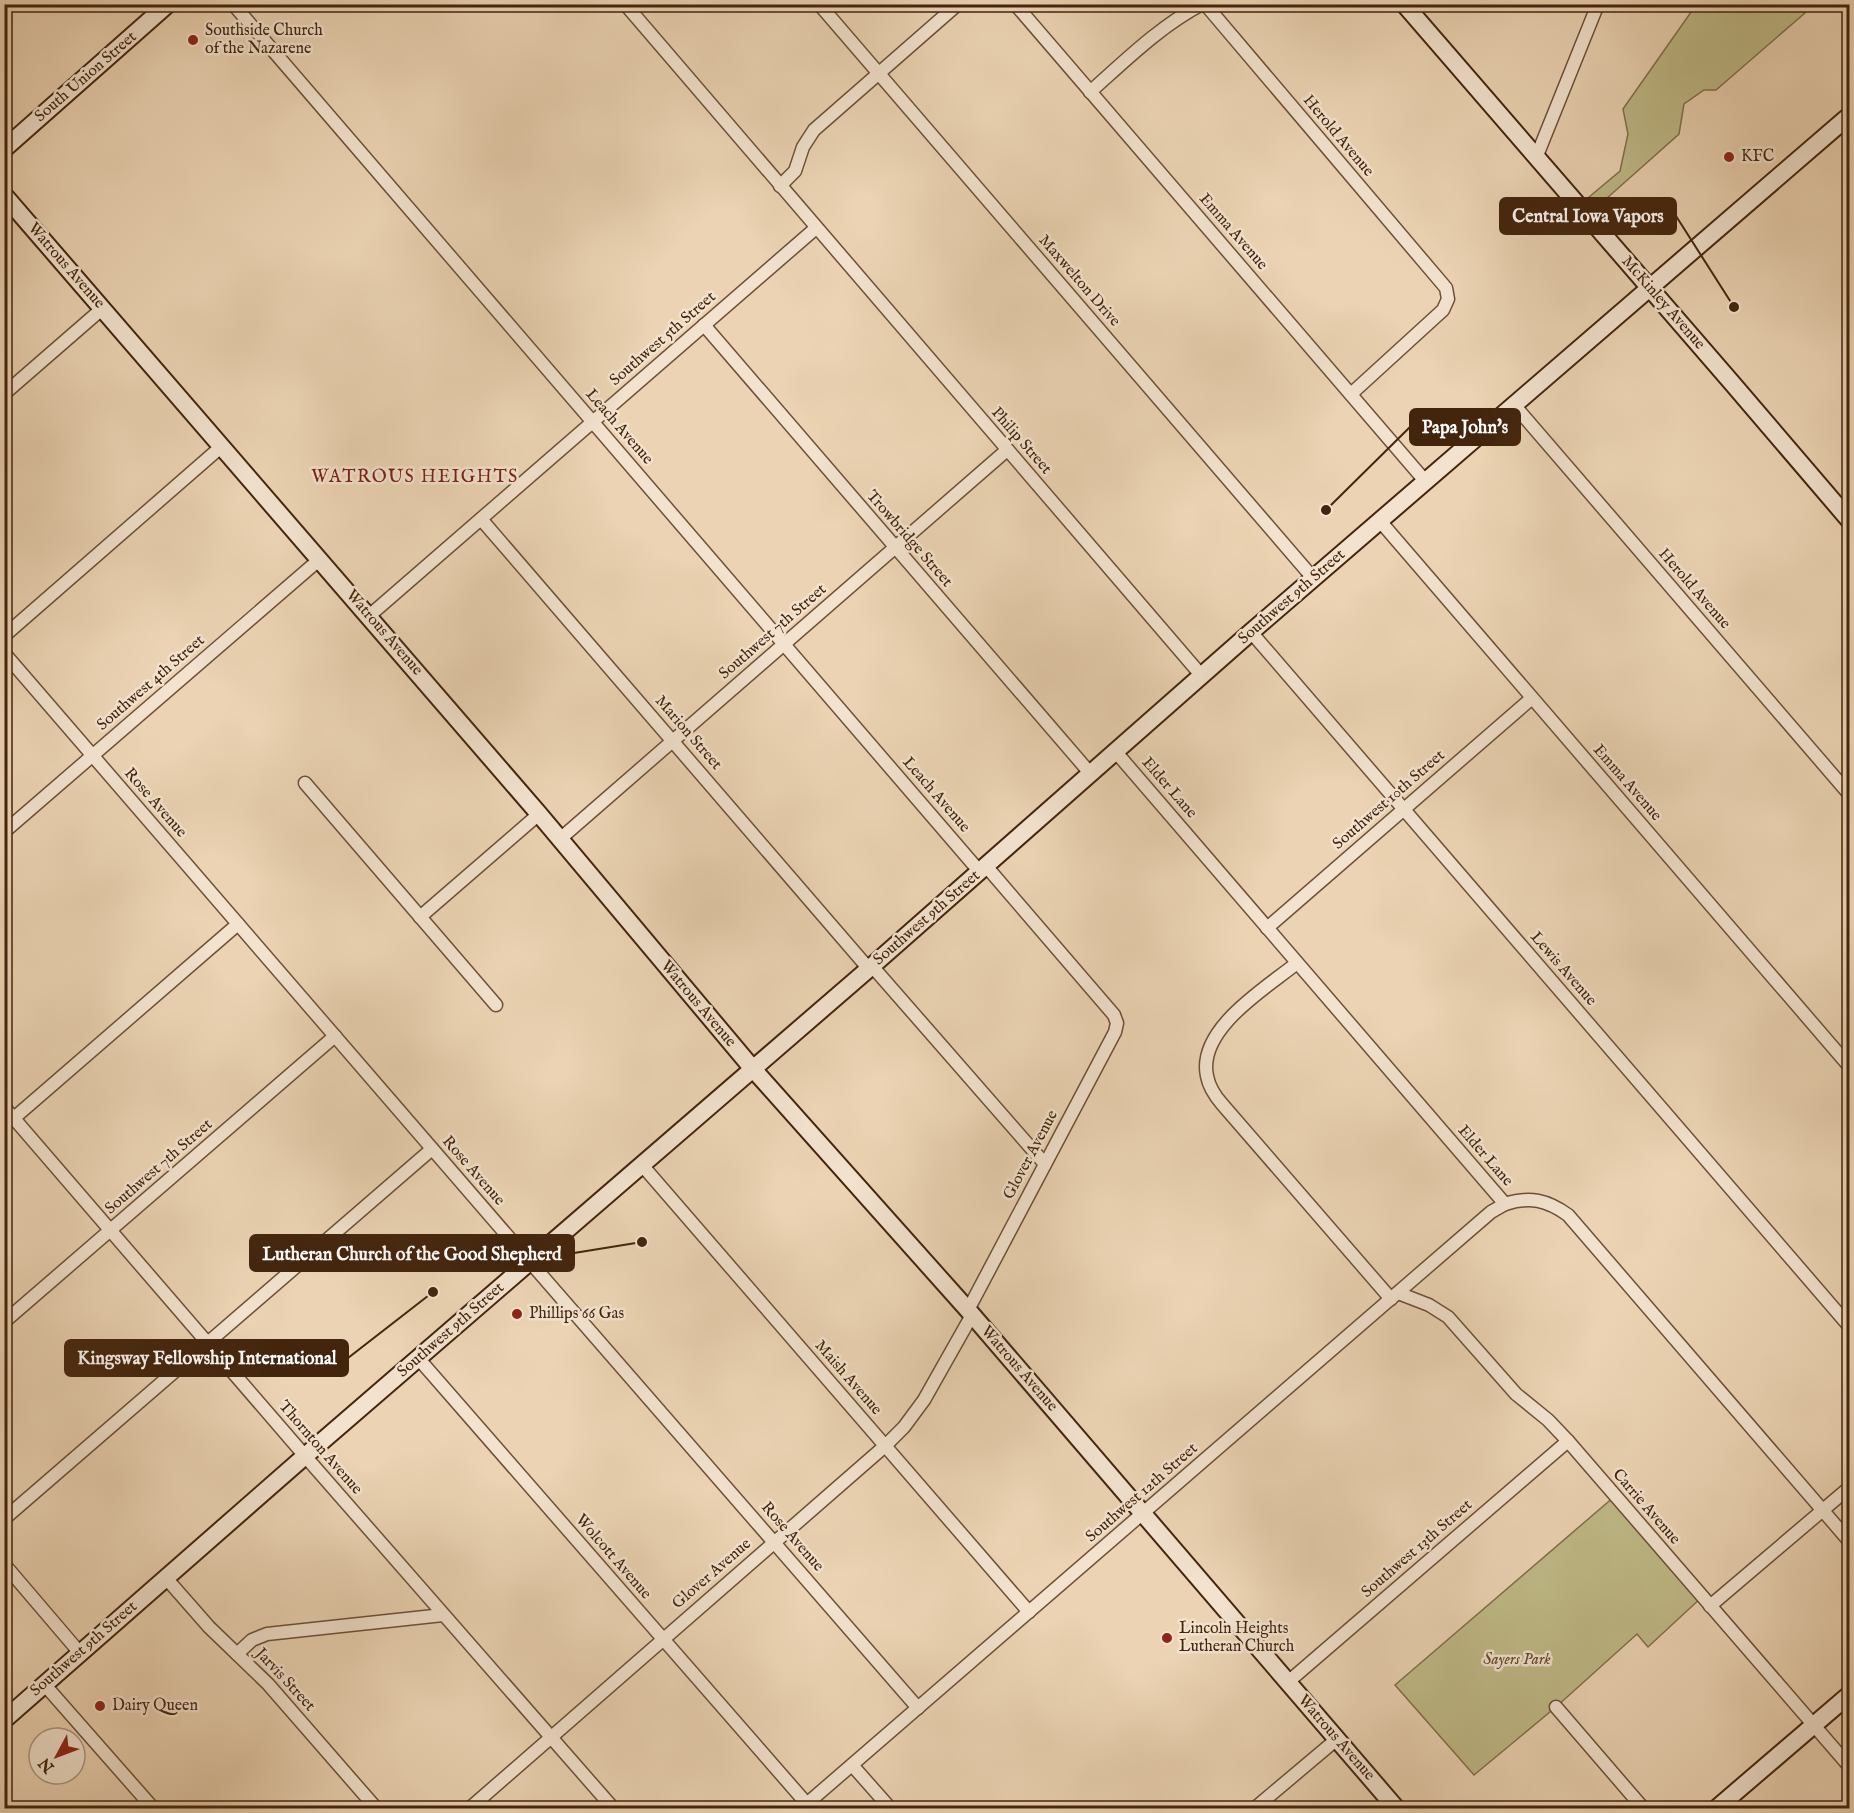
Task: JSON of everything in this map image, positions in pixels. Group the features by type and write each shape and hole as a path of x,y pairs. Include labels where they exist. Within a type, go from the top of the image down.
{"main road":[{"name":"South Union Street","path":"4,149 168,4"},
{"name":"McKinley Avenue","path":"1404,4 1848,515"},
{"name":"Southwest 9th Street","path":"4,1720 305,1456 871,968 1313,578 1850,115"},
{"name":"Watrous Avenue","path":"4,195 369,616 753,1069 970,1312 1396,1809"},
{"path":"1717,1809 1850,1695"}],"street":[{"name":"Leach Avenue","path":"233,4 784,644 1114,1015"},
{"path":"625,4 780,186 795,171 803,147 814,129 958,4"},
{"name":"Maxwelton Drive","path":"819,4 1313,578"},
{"name":"Emma Avenue","path":"1015,4 1426,482"},
{"path":"1090,92 1160,30 1203,4"},
{"name":"Herold Avenue","path":"1203,4 1446,288 1448,299 1443,310 1351,394"},
{"path":"1536,158 1598,4"},
{"name":"Philip Street","path":"780,186 1202,675"},
{"name":"Southwest 5th Street","path":"369,616 816,228"},
{"path":"4,394 103,308"},
{"name":"Trowbridge Street","path":"704,325 1090,773"},
{"name":"Herold Avenue","path":"1515,406 1850,795"},
{"path":"4,636 222,446"},
{"name":"Southwest 7th Street","path":"560,839 1007,450"},
{"name":"Marion Street","path":"481,519 1044,1164"},
{"name":"Emma Avenue","path":"1380,521 1850,1067"},
{"name":"Southwest 4th Street","path":"4,832 320,560"},
{"name":"Lewis Avenue","path":"1251,632 1850,1327"},
{"name":"Rose Avenue","path":"4,653 918,1708"},
{"name":"Southwest 10th Street","path":"1267,928 1532,698"},
{"name":"Elder Lane","path":"1116,751 1505,1204 1519,1200 1537,1200 1554,1205 1568,1215 1850,1542"},
{"path":"305,783 496,1005"},
{"path":"420,917 538,814"},
{"path":"14,1118 238,924"},
{"name":"Carrie Avenue","path":"1297,963 1235,1012 1220,1029 1211,1044 1206,1059 1207,1076 1212,1091 1395,1296 1429,1305 1448,1317 1516,1394 1548,1420 1568,1441 1850,1767"},
{"name":"Glover Avenue","path":"470,1809 904,1427 924,1400 1044,1164 1115,1032 1117,1023 1114,1015"},
{"name":"Southwest 7th Street","path":"4,1322 335,1036"},
{"name":"Thornton Avenue","path":"4,1107 613,1809"},
{"path":"4,1519 432,1149"},
{"name":"Maish Avenue","path":"642,1165 1029,1612"},
{"name":"Southwest 12th Street","path":"804,1806 1491,1212 1505,1204"},
{"name":"Wolcott Avenue","path":"418,1358 804,1806"},
{"name":"Southwest 13th Street","path":"1288,1683 1568,1441"},
{"path":"1710,1606 1850,1487"},
{"path":"4,1563 80,1653"},
{"name":"Jarvis Street","path":"166,1578 209,1627 268,1684 376,1809"},
{"path":"237,1654 252,1640 267,1634 443,1615"},
{"path":"44,1684 153,1809"},
{"path":"1556,1707 1643,1809"},
{"path":"1256,1809 1337,1739"},
{"path":"852,1765 890,1809"}],"green space":[{"path":"1696,5 1798,5 1805,13 1716,90 1704,90 1684,104 1679,134 1597,207 1589,197 1620,171 1628,134 1623,109"},
{"name":"Sayers Park","path":"1615,1496 1702,1597 1648,1647 1637,1634 1556,1707 1474,1775 1395,1685"}],"place":[{"name":"Southside Church of the Nazarene","path":"193,40"},
{"name":"KFC","path":"1729,157"},
{"name":"Central Iowa Vapors","path":"1734,307"},
{"name":"Papa John's","path":"1326,510"},
{"name":"Lutheran Church of the Good Shepherd","path":"642,1242"},
{"name":"Kingsway Fellowship International","path":"433,1292"},
{"name":"Phillips 66 Gas","path":"517,1314"},
{"name":"Lincoln Heights Lutheran Church","path":"1167,1638"},
{"name":"Dairy Queen","path":"100,1706"}],"district":[{"name":"WATROUS HEIGHTS","path":"415,477"}]}
